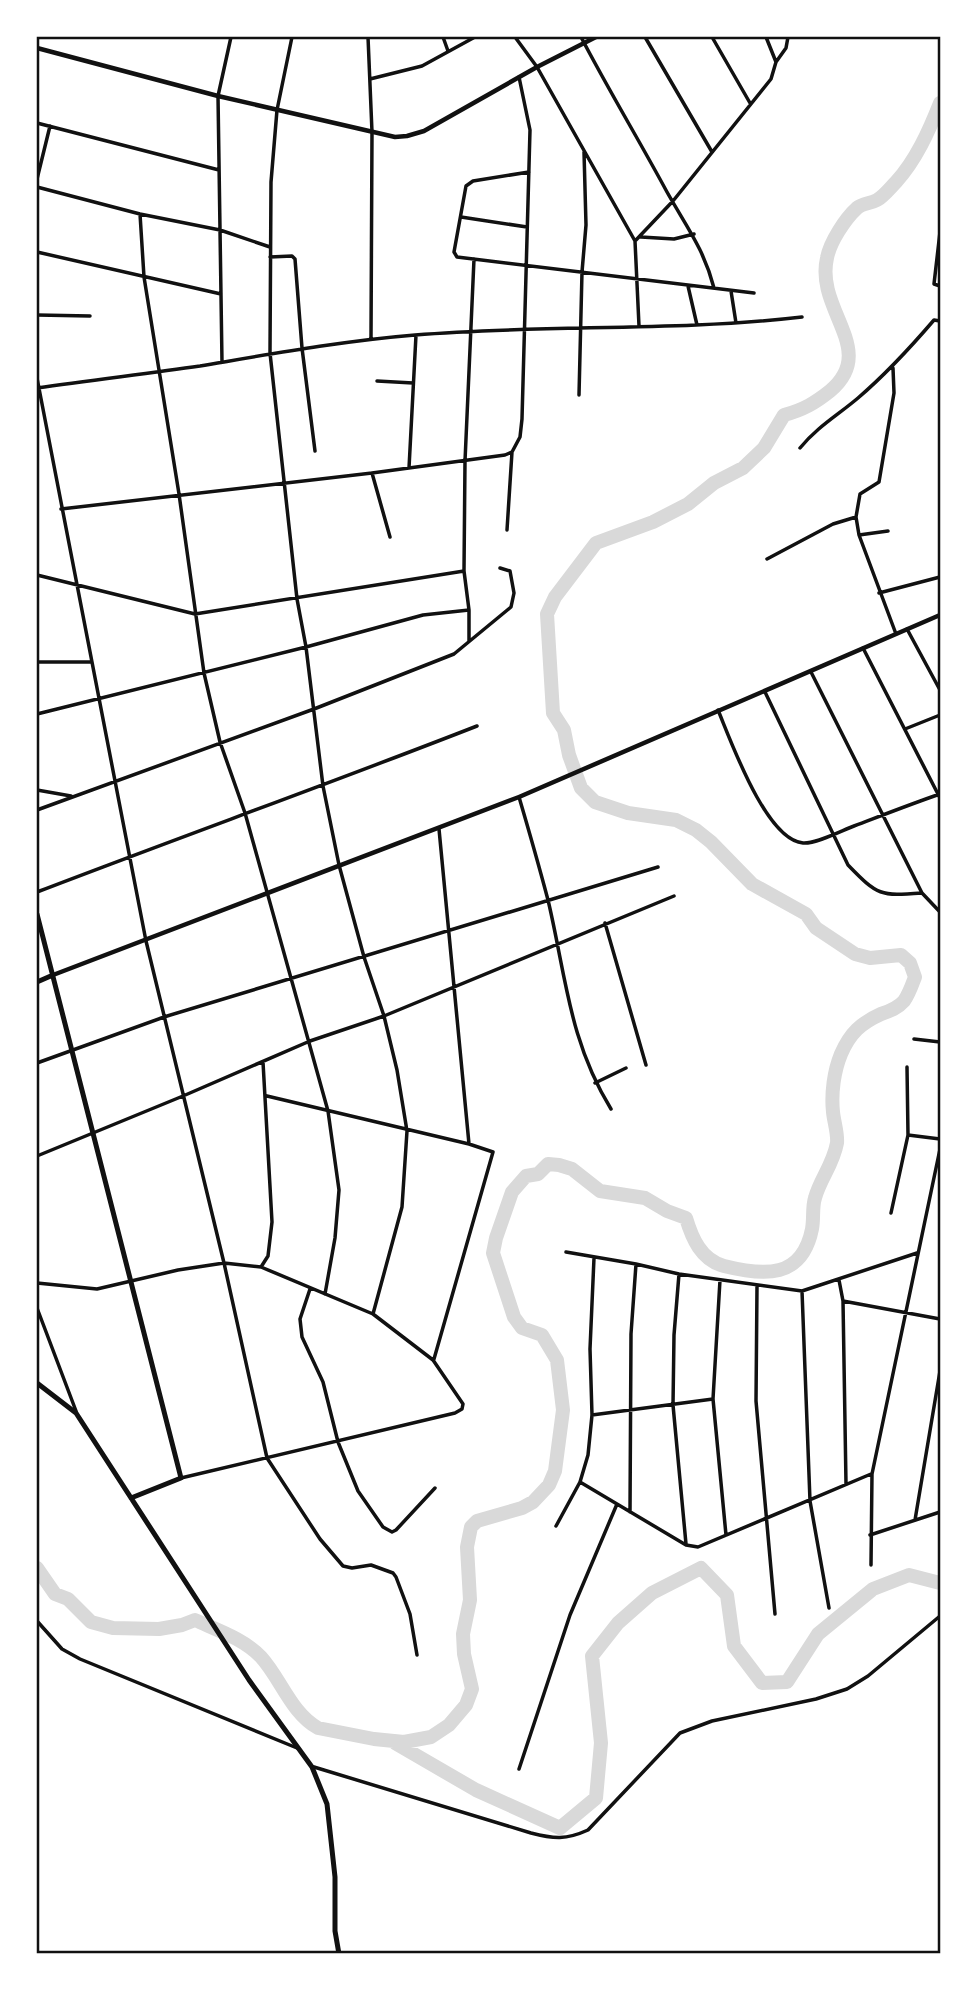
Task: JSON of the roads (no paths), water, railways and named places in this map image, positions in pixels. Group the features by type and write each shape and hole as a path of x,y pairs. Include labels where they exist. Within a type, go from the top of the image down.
{"main road":[{"path":"37,914 181,1478 131,1498"},
{"path":"37,982 52,975"},
{"path":"37,1383 76,1413 249,1680 312,1767 327,1804 335,1877 335,1931 339,1954"}],"street":[{"path":"222,362 218,96 231,37"},
{"path":"292,37 277,110 271,182 270,353 297,599 306,648 323,786 339,865 364,957 384,1016 397,1070 407,1131 402,1207 373,1314"},
{"path":"368,37 373,132 371,339"},
{"path":"443,37 448,52"},
{"path":"370,79 422,66 475,37"},
{"path":"515,37 537,67 635,241 639,326"},
{"path":"581,37 694,234 713,288"},
{"path":"37,48 218,96 395,137 424,131 596,37"},
{"path":"645,37 712,152"},
{"path":"712,37 750,103"},
{"path":"766,37 776,61"},
{"path":"635,241 673,201 771,79 776,61 786,48 788,37"},
{"path":"507,530 512,452 516,447 522,419 529,172 530,130 519,77"},
{"path":"37,123 219,170"},
{"path":"37,179 50,126"},
{"path":"579,395 586,225 583,150"},
{"path":"529,172 470,182 466,186 455,254 526,266 754,293"},
{"path":"37,187 140,214 220,230 270,247"},
{"path":"140,214 144,277 204,673 220,742 293,978 328,1111 339,1190 335,1238 325,1294"},
{"path":"461,217 527,227"},
{"path":"940,232 934,284 940,286"},
{"path":"641,237 674,239 694,234"},
{"path":"37,252 221,294"},
{"path":"270,257 292,256 296,259 302,348 315,451"},
{"path":"469,641 469,610 464,571 465,461 474,259"},
{"path":"688,285 697,325"},
{"path":"731,291 736,324"},
{"path":"37,315 90,316"},
{"path":"38,388 371,339 471,331 736,324 802,317"},
{"path":"800,448 820,426 850,405 893,368 934,320 940,321"},
{"path":"409,468 416,335"},
{"path":"893,368 894,393 879,482 860,494 856,517 859,535 896,634"},
{"path":"37,378 146,941 224,1263 267,1458 320,1538 343,1566 352,1568 371,1565 393,1573 410,1614 417,1655"},
{"path":"377,381 413,383"},
{"path":"61,509 372,473 512,452"},
{"path":"372,473 390,537"},
{"path":"767,559 833,524 856,517"},
{"path":"859,535 888,531"},
{"path":"37,810 314,709 454,654 510,607 514,593 513,579 510,571 500,568"},
{"path":"37,575 195,614 464,571"},
{"path":"879,593 940,577"},
{"path":"37,714 306,648 423,615 469,610"},
{"path":"52,975 519,797 940,615"},
{"path":"908,629 940,690"},
{"path":"718,710 768,817 791,838 801,843 833,835 940,796 863,648"},
{"path":"37,662 92,662"},
{"path":"811,671 922,893 940,912"},
{"path":"765,692 848,865 870,886 888,895 922,893"},
{"path":"905,729 940,715"},
{"path":"37,892 477,726"},
{"path":"37,790 73,797"},
{"path":"519,797 548,900 577,1037 595,1083 611,1109"},
{"path":"439,829 470,1144"},
{"path":"37,1063 164,1017 658,867"},
{"path":"37,1156 310,1041 384,1016 674,896"},
{"path":"606,923 646,1065"},
{"path":"914,1039 940,1042"},
{"path":"261,1267 268,1256 272,1222 263,1061"},
{"path":"891,1213 908,1135 907,1067"},
{"path":"595,1083 626,1068"},
{"path":"267,1097 470,1144 490,1150 494,1155 433,1360"},
{"path":"908,1135 940,1139"},
{"path":"871,1565 872,1474 940,1149"},
{"path":"566,1252 679,1274 802,1291 917,1253"},
{"path":"556,1526 580,1482 588,1455 592,1415 590,1349 594,1258"},
{"path":"37,1283 97,1289 224,1263 261,1267 373,1314 433,1360 461,1399 462,1409 455,1413 338,1443 181,1478"},
{"path":"630,1512 631,1334 636,1264"},
{"path":"679,1274 674,1335 673,1405 686,1545"},
{"path":"720,1280 713,1399 726,1535"},
{"path":"839,1280 843,1301 846,1484"},
{"path":"757,1286 756,1401 775,1614"},
{"path":"310,1289 300,1319 302,1338 323,1382 338,1443 358,1491 387,1531 396,1531 435,1488"},
{"path":"802,1291 810,1501 829,1608"},
{"path":"843,1301 940,1319"},
{"path":"37,1308 76,1413"},
{"path":"915,1520 940,1371"},
{"path":"592,1415 713,1399"},
{"path":"580,1482 686,1545 698,1547 872,1474"},
{"path":"519,1769 570,1615 617,1504"},
{"path":"870,1535 940,1512"},
{"path":"312,1767 531,1833 559,1838 572,1837 588,1830 680,1733 712,1721 816,1699 847,1689 868,1676 940,1616"},
{"path":"37,1621 62,1649 80,1660 299,1749"}],"waterway":[{"path":"37,1568 55,1594 68,1599 91,1622 113,1628 159,1629 195,1620 238,1640 261,1657 293,1705 318,1728 404,1742 431,1737 449,1725 466,1705 472,1689 464,1654 463,1634 470,1600 467,1547 471,1527 477,1521 522,1508 533,1502 549,1485 555,1471 563,1410 557,1360 542,1335 522,1328 514,1317 493,1253 512,1192 526,1176 538,1174 548,1164 559,1165 572,1169 600,1191 645,1198 686,1218 699,1247 716,1263 767,1272 779,1270 800,1257 812,1229 817,1191 837,1143 832,1097 841,1054 852,1034 862,1025 904,1001 915,977 910,963 901,955 870,958 855,954 816,928 806,914 752,884 696,830 676,820 628,813 595,802 581,788 569,755 564,730 553,713 547,614 555,597 596,543 653,522 688,504 714,483 743,468 764,448 784,415 819,399 843,376 849,360 847,345 829,295 826,277 831,245 852,213 859,206 880,198 910,164 940,103"},
{"path":"395,1743 476,1790 560,1828 596,1798 601,1743 592,1656 618,1623 652,1593 701,1568 727,1595 734,1646 762,1683 787,1682 818,1634 873,1589 909,1575 940,1583"}]}
